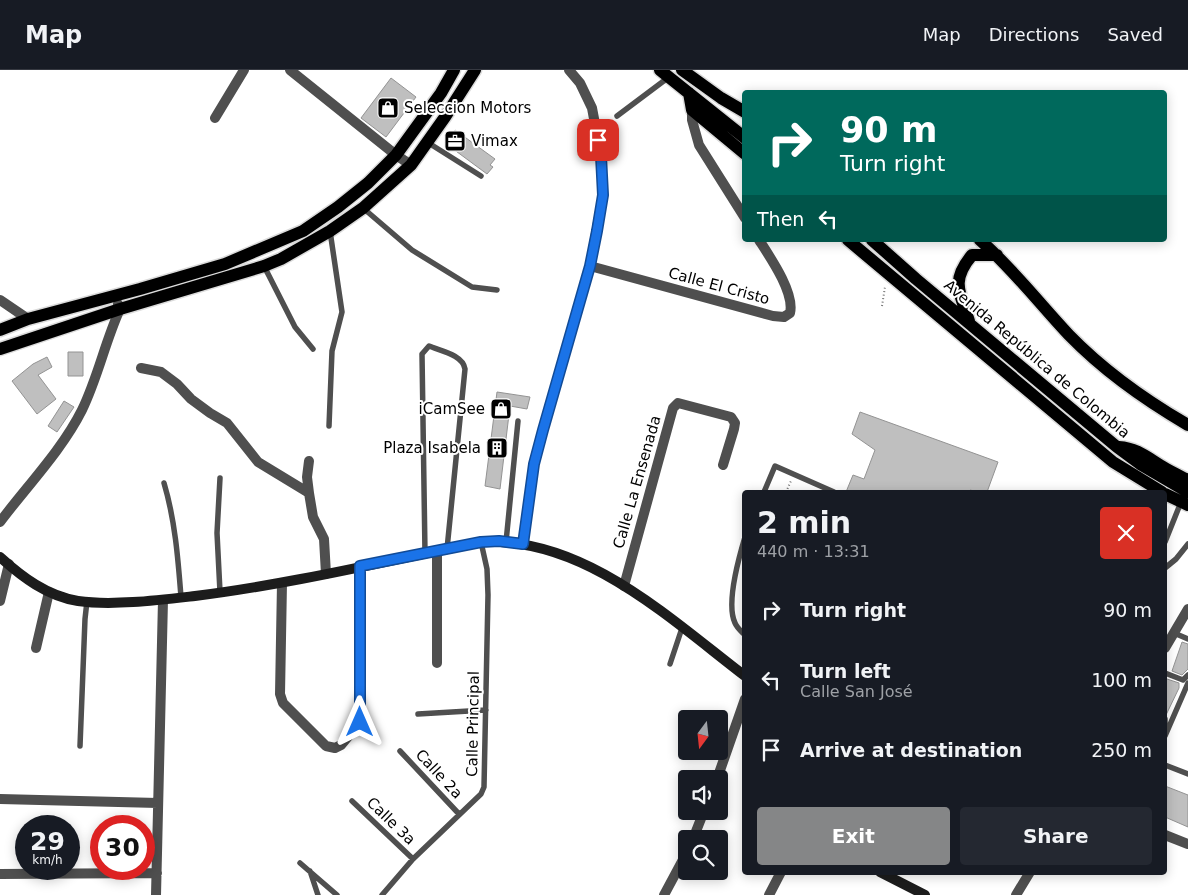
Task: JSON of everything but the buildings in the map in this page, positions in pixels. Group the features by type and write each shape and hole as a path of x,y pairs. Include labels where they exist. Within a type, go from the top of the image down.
{"main road":[{"path":"0,330 28,319 116,296 225,264 303,231 368,183 396,155 441,93 454,70"},
{"path":"0,349 120,308 264,266 281,259 330,231 363,208 411,164 475,70"},
{"path":"682,70 721,98 742,110"},
{"path":"664,74 742,136"},
{"path":"689,93 692,110 742,152"},
{"path":"850,242 1112,462 1158,490"},
{"name":"Avenida República de Colombia","path":"874,242 1117,447 1186,494"},
{"path":"982,242 997,255 1070,336 1122,382 1188,425"},
{"path":"969,322 957,281 963,266 972,255 997,255"},
{"path":"1176,418 1188,431"},
{"path":"1167,493 1186,494"},
{"path":"0,557 28,581 48,592 78,600 104,602 163,600 282,583 481,542 523,544 577,561 610,576 742,674"},
{"path":"886,875 925,895"}],"street":[{"path":"215,118 244,70"},
{"path":"290,70 396,155 411,164"},
{"path":"523,544 536,456 590,266 603,195 601,156 592,108 580,83 569,70"},
{"path":"692,110 692,120 699,145 742,213"},
{"name":"Calle El Cristo","path":"590,266 773,316 784,317 790,313 792,306 790,295 760,242"},
{"path":"0,522 62,442 82,411 120,308 116,296"},
{"path":"0,300 28,319"},
{"path":"141,368 161,372 177,384 191,399 227,423 258,462 309,493"},
{"name":"Calle La Ensenada","path":"624,586 673,408 678,403 731,417 735,423 734,429 723,465"},
{"path":"309,461 307,477 309,493 313,517 324,540 326,574"},
{"path":"437,663 442,550"},
{"path":"0,601 9,564"},
{"path":"282,583 280,694 283,703 326,746 335,748 341,745 360,722 360,566"},
{"path":"36,648 48,592"},
{"path":"156,895 163,600"},
{"path":"1167,645 1188,608"},
{"path":"720,770 742,708"},
{"path":"0,799 158,803"},
{"path":"1167,836 1188,844"},
{"path":"664,895 678,869"},
{"path":"0,874 157,873"},
{"path":"768,895 778,875"},
{"path":"1016,895 1028,875"}],"lane":[{"path":"617,116 664,74"},
{"path":"427,142 481,176"},
{"path":"363,208 412,250 472,287 497,290"},
{"path":"329,426 332,351 342,312 330,231"},
{"path":"264,266 295,327 312,348"},
{"path":"425,553 422,354 430,346 460,359 465,369 442,550"},
{"path":"506,542 518,421"},
{"path":"765,490 775,466 829,490"},
{"path":"220,478 218,533 220,592"},
{"path":"164,483 171,506 176,538 181,597"},
{"path":"1167,537 1186,494"},
{"name":"Calle Principal","path":"382,895 413,859 480,794 484,787 487,569 481,542"},
{"path":"1167,566 1176,559 1188,544"},
{"path":"742,548 736,569 732,604 734,620 742,632"},
{"path":"80,746 87,601"},
{"path":"670,664 682,628"},
{"path":"1174,633 1188,639"},
{"path":"1167,674 1180,680 1183,680 1188,675"},
{"path":"1167,731 1188,683"},
{"path":"418,714 486,710"},
{"name":"Calle 2a","path":"400,751 459,814"},
{"path":"1167,766 1188,774"},
{"name":"Calle 3a","path":"352,801 413,859"},
{"path":"300,863 337,895"},
{"path":"309,870 318,895"}],"path":[{"path":"787,490 794,475"}],"place":[{"name":"Seleccion Motors","path":"388,108"},
{"name":"Vimax","path":"455,141"},
{"name":"iCamSee","path":"501,409"},
{"name":"Plaza Isabela","path":"497,448"}],"route":[{"path":"360,722 360,566 481,542 499,541 523,544 534,464 590,266 597,231 603,195 601,156 598,140"}]}
